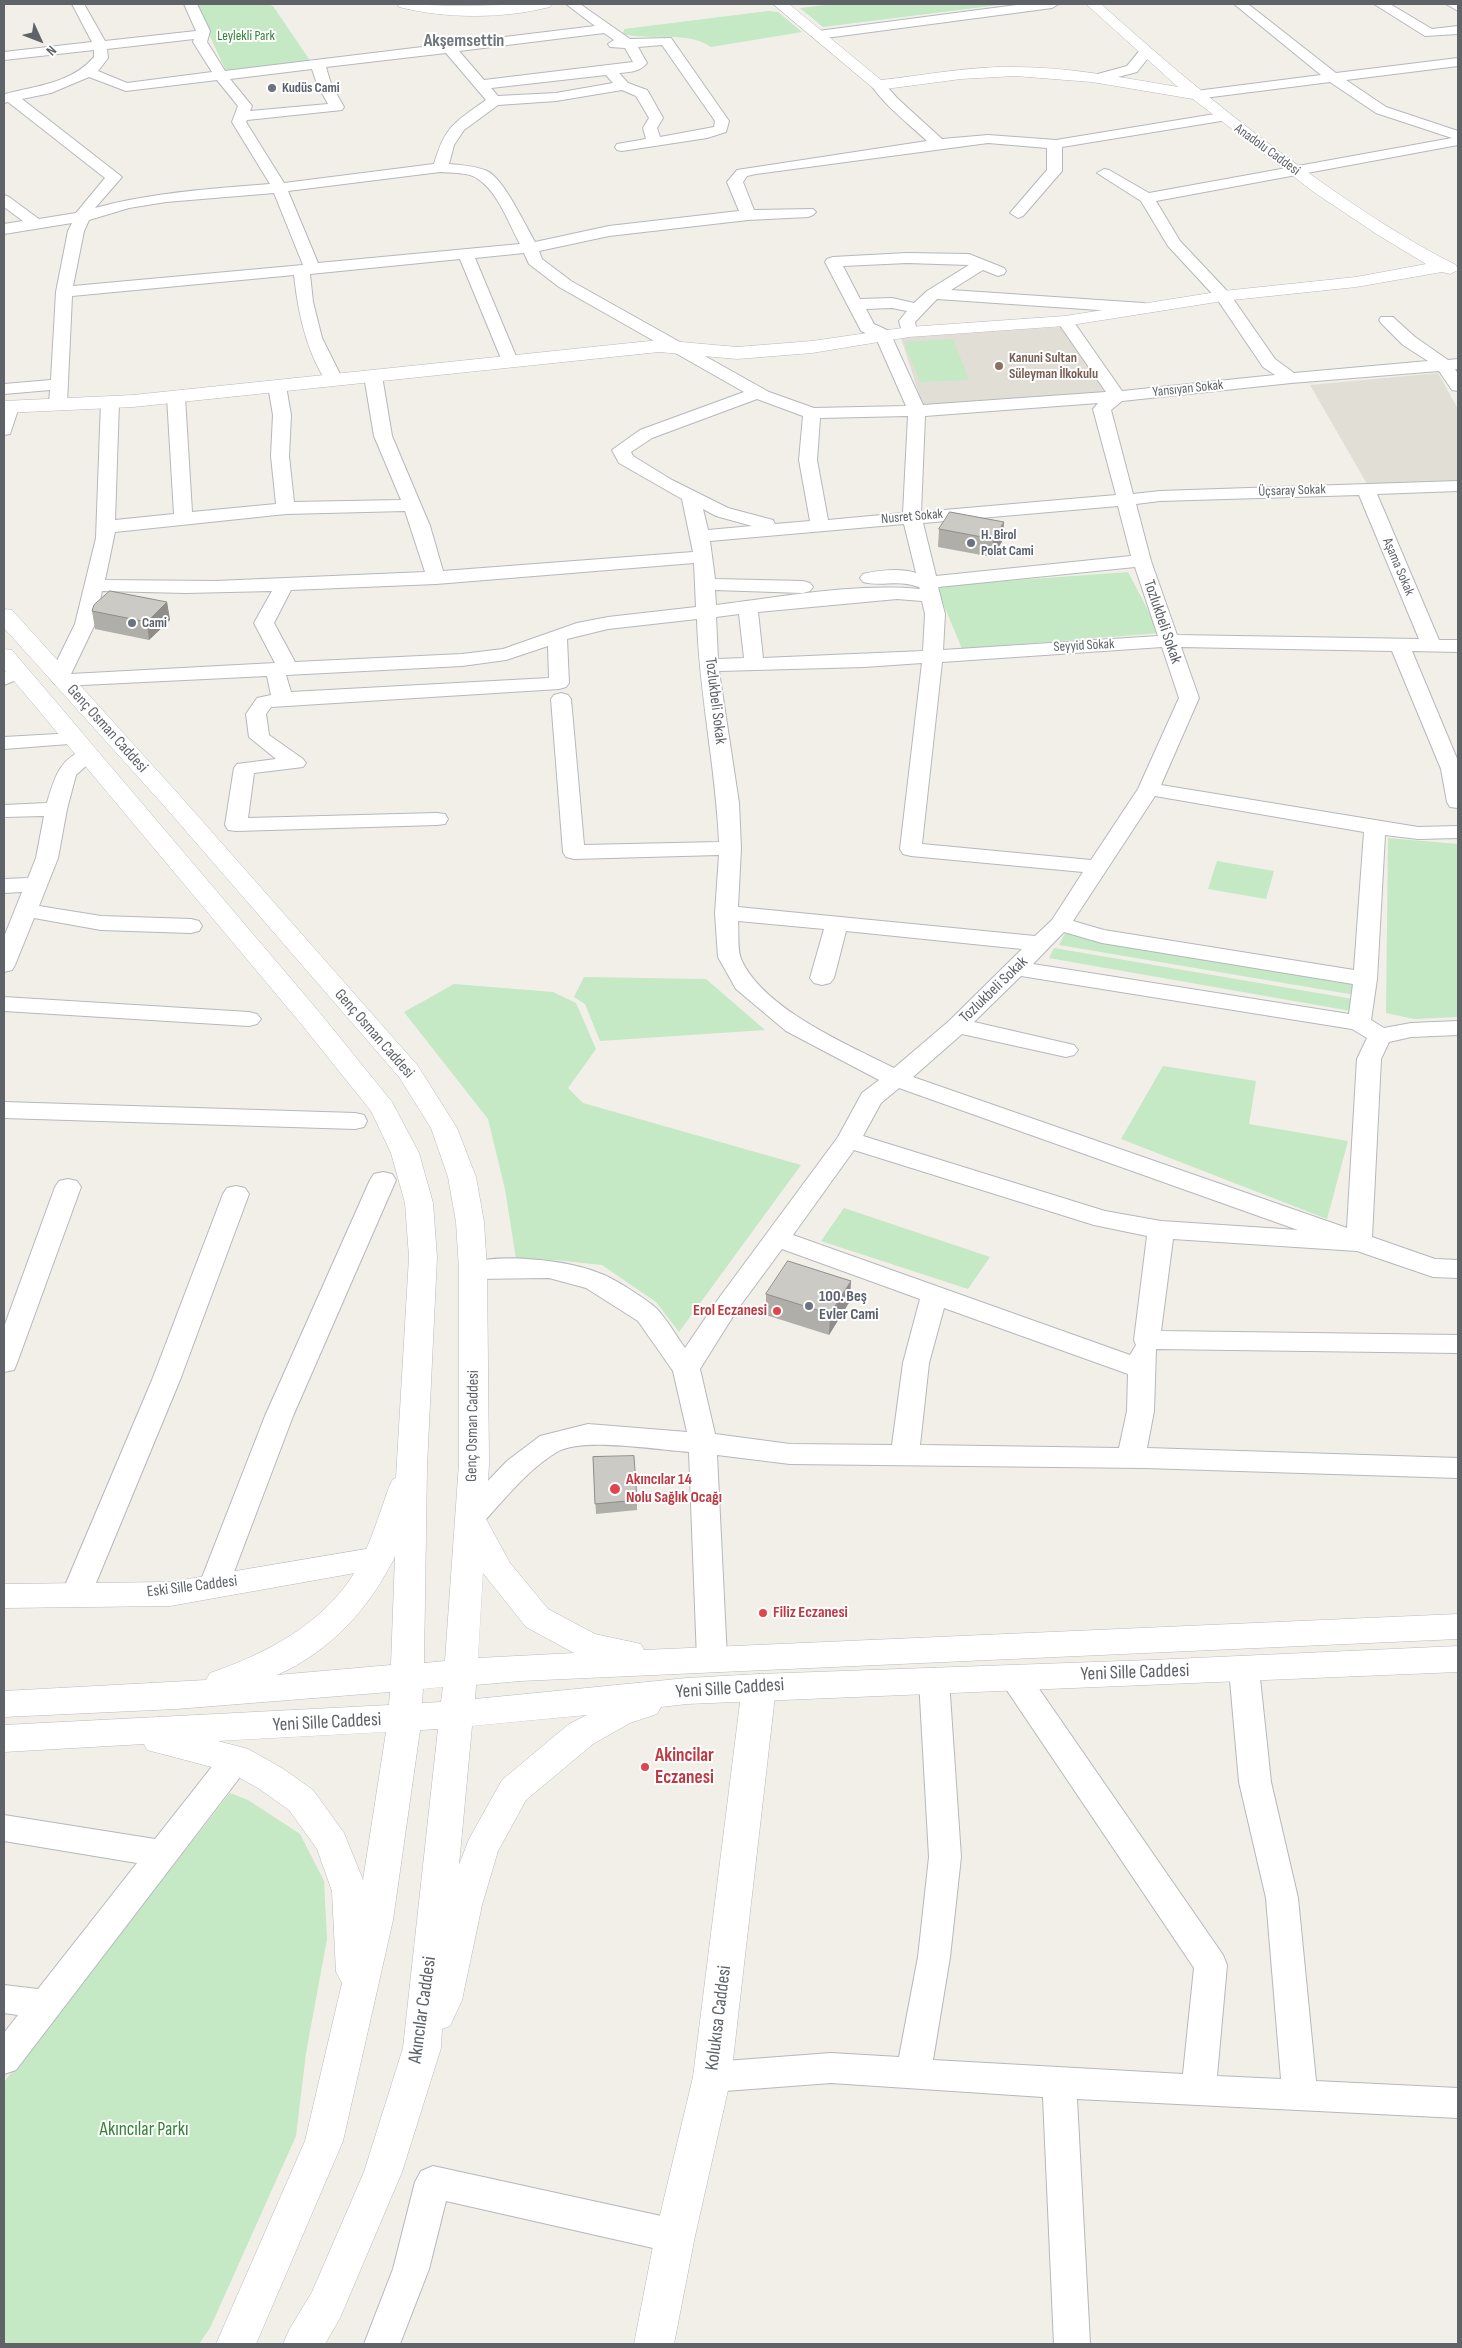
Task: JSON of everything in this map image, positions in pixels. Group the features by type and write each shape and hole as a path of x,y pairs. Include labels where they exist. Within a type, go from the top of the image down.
{"main road":[{"path":"404,4 419,8 460,11 509,9 546,4"},
{"path":"780,4 878,85 989,72 1027,72 1099,78 1196,95"},
{"name":"Anadolu Caddesi","path":"1093,4 1145,53 1221,117 1391,238 1451,270"},
{"path":"7,407 176,397 659,346 737,353 812,347 909,332 1066,321 1224,296 1451,270"},
{"name":"Genç Osman Caddesi","path":"4,615 174,803 409,1072 444,1128 462,1177 470,1222 473,1270 474,1463 461,1672 456,1714"},
{"name":"Genç Osman Caddesi","path":"9,669 82,747 383,1108 405,1153 419,1203 422,1257 412,1466 405,1718"},
{"path":"176,1696 238,1678 285,1656 325,1629 358,1594 378,1559 412,1466"},
{"path":"470,1518 498,1571 537,1618 588,1645 667,1661"},
{"name":"Eski Sille Caddesi","path":"4,1596 170,1594 214,1585 378,1559"},
{"name":"Yeni Sille Caddesi","path":"4,1704 176,1696 461,1672 1458,1626"},
{"name":"Yeni Sille Caddesi","path":"4,1738 405,1718 687,1691 759,1687 1458,1659"},
{"name":"Kolukısa Caddesi","path":"654,2344 675,2236 712,2077 759,1687"},
{"path":"422,2048 444,2000 464,1906 481,1849 514,1790 581,1734 618,1714 687,1691"},
{"name":"Akıncılar Caddesi","path":"304,2344 326,2305 383,2172 422,2048 456,1714"},
{"path":"236,2344 324,2141 375,1920 405,1718"},
{"path":"128,1733 236,1759 270,1778 301,1800 332,1843 350,1891 356,2008"}],"street":[{"path":"7,98 46,90 89,72 101,58 100,45 78,4"},
{"path":"191,4 197,14 202,34 200,42 221,76 245,106 239,122 279,188 306,269 305,302 314,338 334,380"},
{"path":"480,85 610,71 635,67 640,63 630,45 572,4"},
{"path":"818,35 1052,4"},
{"path":"1240,4 1333,78 1381,110 1431,128 1458,135"},
{"path":"1381,4 1430,33 1458,30"},
{"path":"1453,4 1458,7"},
{"path":"89,72 126,87 607,29"},
{"path":"4,56 202,34"},
{"path":"599,46 666,41 722,121 721,129 707,134 654,140 622,147"},
{"path":"449,48 494,101"},
{"path":"1099,78 1125,73 1140,63 1145,53"},
{"path":"461,61 480,59"},
{"path":"1196,95 1458,62"},
{"path":"242,116 337,107 324,84 318,64"},
{"path":"610,71 623,86 642,93 656,118 650,128 654,140"},
{"path":"878,85 892,101 939,144"},
{"path":"440,168 446,145 458,127 494,101 556,97 623,86"},
{"path":"7,98 114,177 83,217 76,231 64,292 58,403"},
{"path":"748,215 735,182 742,173 939,144 988,139 1056,144 1221,117"},
{"path":"1147,198 1458,141"},
{"path":"1018,213 1055,171 1053,151 1056,144"},
{"path":"4,229 83,217 127,204 166,197 279,188 440,168 460,169 483,175 500,194 530,248 535,261 565,284 758,393 812,413 808,460 820,525"},
{"path":"1104,174 1147,198 1174,243 1224,296 1268,363 1291,378"},
{"path":"4,200 36,224"},
{"path":"64,292 466,255 530,248 577,239 609,230 748,215 808,212"},
{"path":"466,255 510,361"},
{"path":"998,271 969,259 907,258 833,262 867,327 883,335 917,411 912,517 934,614 933,656 911,849 1098,867"},
{"path":"909,332 907,321 933,294 980,265"},
{"path":"933,294 1143,308"},
{"path":"855,304 892,303 918,309"},
{"path":"1387,320 1409,340 1451,365 1458,386"},
{"path":"1066,321 1117,396"},
{"name":"Yansıyan Sokak","path":"812,413 917,411 1117,396 1291,378 1451,365"},
{"path":"373,376 383,436 421,526 436,578"},
{"path":"4,388 59,384"},
{"path":"277,386 282,415 280,456 286,508"},
{"path":"758,393 646,434 621,450 625,459 666,484 722,512 782,528"},
{"name":"Tozlukbeli Sokak","path":"690,496 700,536 705,584 709,665 728,803 730,848 726,913 729,957 744,984 794,1026 896,1079 957,1026 1042,944 1060,924 1149,789 1188,698 1142,560 1102,410 1117,396"},
{"path":"176,397 183,519"},
{"path":"110,402 105,527 95,585 85,624 60,678 462,660 506,654 577,629 608,623 706,610 897,593 1142,560"},
{"path":"4,430 7,407"},
{"name":"Üçsaray Sokak","path":"1125,500 1160,496 1458,486"},
{"name":"Aşama Sokak","path":"1364,488 1432,646"},
{"name":"Nusret Sokak","path":"700,536 1125,500"},
{"path":"105,527 286,508 411,505"},
{"path":"95,585 138,587 284,585 436,578 702,557"},
{"path":"705,584 818,587 879,577 907,576 928,589"},
{"path":"282,698 282,669 264,623 271,613 284,585"},
{"path":"748,606 754,664"},
{"path":"437,819 236,825 244,768 296,763 259,737 256,714 264,702 282,698 559,683 557,636"},
{"name":"Seyyid Sokak","path":"709,665 933,656 1168,641 1458,646"},
{"path":"1400,646 1451,769 1458,802"},
{"path":"561,699 574,852 730,848"},
{"path":"4,743 82,747 66,773 56,809 48,858 4,965"},
{"path":"1149,789 1375,828 1418,833 1458,832"},
{"path":"4,811 56,809"},
{"path":"1359,1023 1365,979 1375,828"},
{"path":"4,886 37,884"},
{"path":"26,910 101,923 191,926"},
{"path":"726,913 1042,944"},
{"path":"1060,924 1102,936 1365,979"},
{"path":"822,978 836,925"},
{"path":"1016,968 1359,1023 1380,1036 1411,1030 1458,1028"},
{"path":"4,1004 249,1019"},
{"path":"957,1026 1066,1050"},
{"path":"1359,1242 1368,1059 1380,1036"},
{"path":"686,1369 728,1304 849,1140 871,1098 896,1079 1433,1268 1458,1269"},
{"path":"4,1110 355,1121"},
{"path":"849,1140 1103,1219 1161,1230 1359,1242"},
{"path":"214,1585 279,1416 383,1180"},
{"path":"4,1363 68,1187"},
{"path":"76,1595 166,1380 236,1194"},
{"path":"1130,1458 1141,1403 1140,1369 1147,1340 1161,1230"},
{"path":"776,1238 1140,1369"},
{"path":"473,1270 549,1269 595,1281 647,1314 686,1369 703,1443 712,1659"},
{"path":"904,1455 916,1362 934,1295"},
{"path":"1147,1340 1458,1344"},
{"path":"470,1518 517,1468 550,1443 588,1434 703,1443 790,1454 1130,1458 1458,1468"},
{"path":"1244,1669 1255,1782 1282,1898 1300,2095"},
{"path":"1015,1678 1211,1965 1198,2090"},
{"path":"913,2074 934,1957 945,1857 934,1680"},
{"path":"4,2059 236,1759"},
{"path":"4,1828 163,1854"},
{"path":"4,1999 46,2005"},
{"path":"712,2077 831,2068 1059,2084 1458,2104"},
{"path":"1059,2084 1072,2344"},
{"path":"382,2344 411,2269 433,2182 675,2236"}],"shaded area":[{"name":"Kanuni Sultan Süleyman İlkokulu","path":"1062,327 1107,393 923,407 901,338"},
{"path":"1438,373 1458,409 1458,483 1367,484 1310,385"}],"green space":[{"name":"Leylekli Park","path":"195,4 266,4 273,6 311,62 226,71"},
{"path":"835,4 1007,4 823,27 800,8"},
{"path":"768,11 778,12 802,32 711,47 702,42 680,37 646,37 623,34 624,29"},
{"path":"953,339 969,380 920,382 904,342"},
{"path":"1128,572 1160,633 962,649 936,586"},
{"path":"1388,838 1458,844 1458,1017 1414,1019 1386,1013"},
{"path":"1217,861 1274,871 1266,899 1208,889"},
{"path":"1065,933 1358,982 1355,995 1059,945"},
{"path":"1054,948 1353,999 1351,1011 1049,958"},
{"path":"584,977 706,979 765,1030 600,1041 585,1004 574,997"},
{"path":"454,984 553,992 576,1003 596,1049 568,1088 583,1103 801,1165 679,1332 656,1302 602,1265 555,1260 516,1259 505,1189 488,1119 404,1012"},
{"path":"1163,1066 1256,1081 1249,1124 1348,1141 1327,1219 1121,1139"},
{"path":"844,1208 990,1257 968,1289 821,1241"},
{"name":"Akıncılar Parkı","path":"230,1793 248,1800 300,1834 324,1881 327,1939 306,2053 296,2136 210,2328 199,2344 4,2344 4,2082"}],"building":[{"path":"950,512 1004,522 993,539 939,529"},
{"path":"110,591 167,602 147,622 92,611 94,605"},
{"path":"788,1261 851,1281 830,1314 766,1294"},
{"name":"Akıncılar 14 Nolu Sağlık Ocağı","path":"634,1456 637,1500 595,1504 593,1457"}],"place":[{"name":"Kudüs Cami","path":"272,88"},
{"name":"Kanuni Sultan Süleyman İlkokulu","path":"999,366"},
{"name":"H. Birol Polat Cami","path":"971,543"},
{"name":"Cami","path":"132,623"},
{"name":"100. Beş Evler Cami","path":"809,1306"},
{"name":"Erol Eczanesi","path":"777,1311"},
{"name":"Akıncılar 14 Nolu Sağlık Ocağı","path":"615,1489"},
{"name":"Filiz Eczanesi","path":"763,1613"},
{"name":"Akincilar Eczanesi","path":"645,1767"}],"district":[{"name":"Akşemsettin","path":"464,41"}]}
